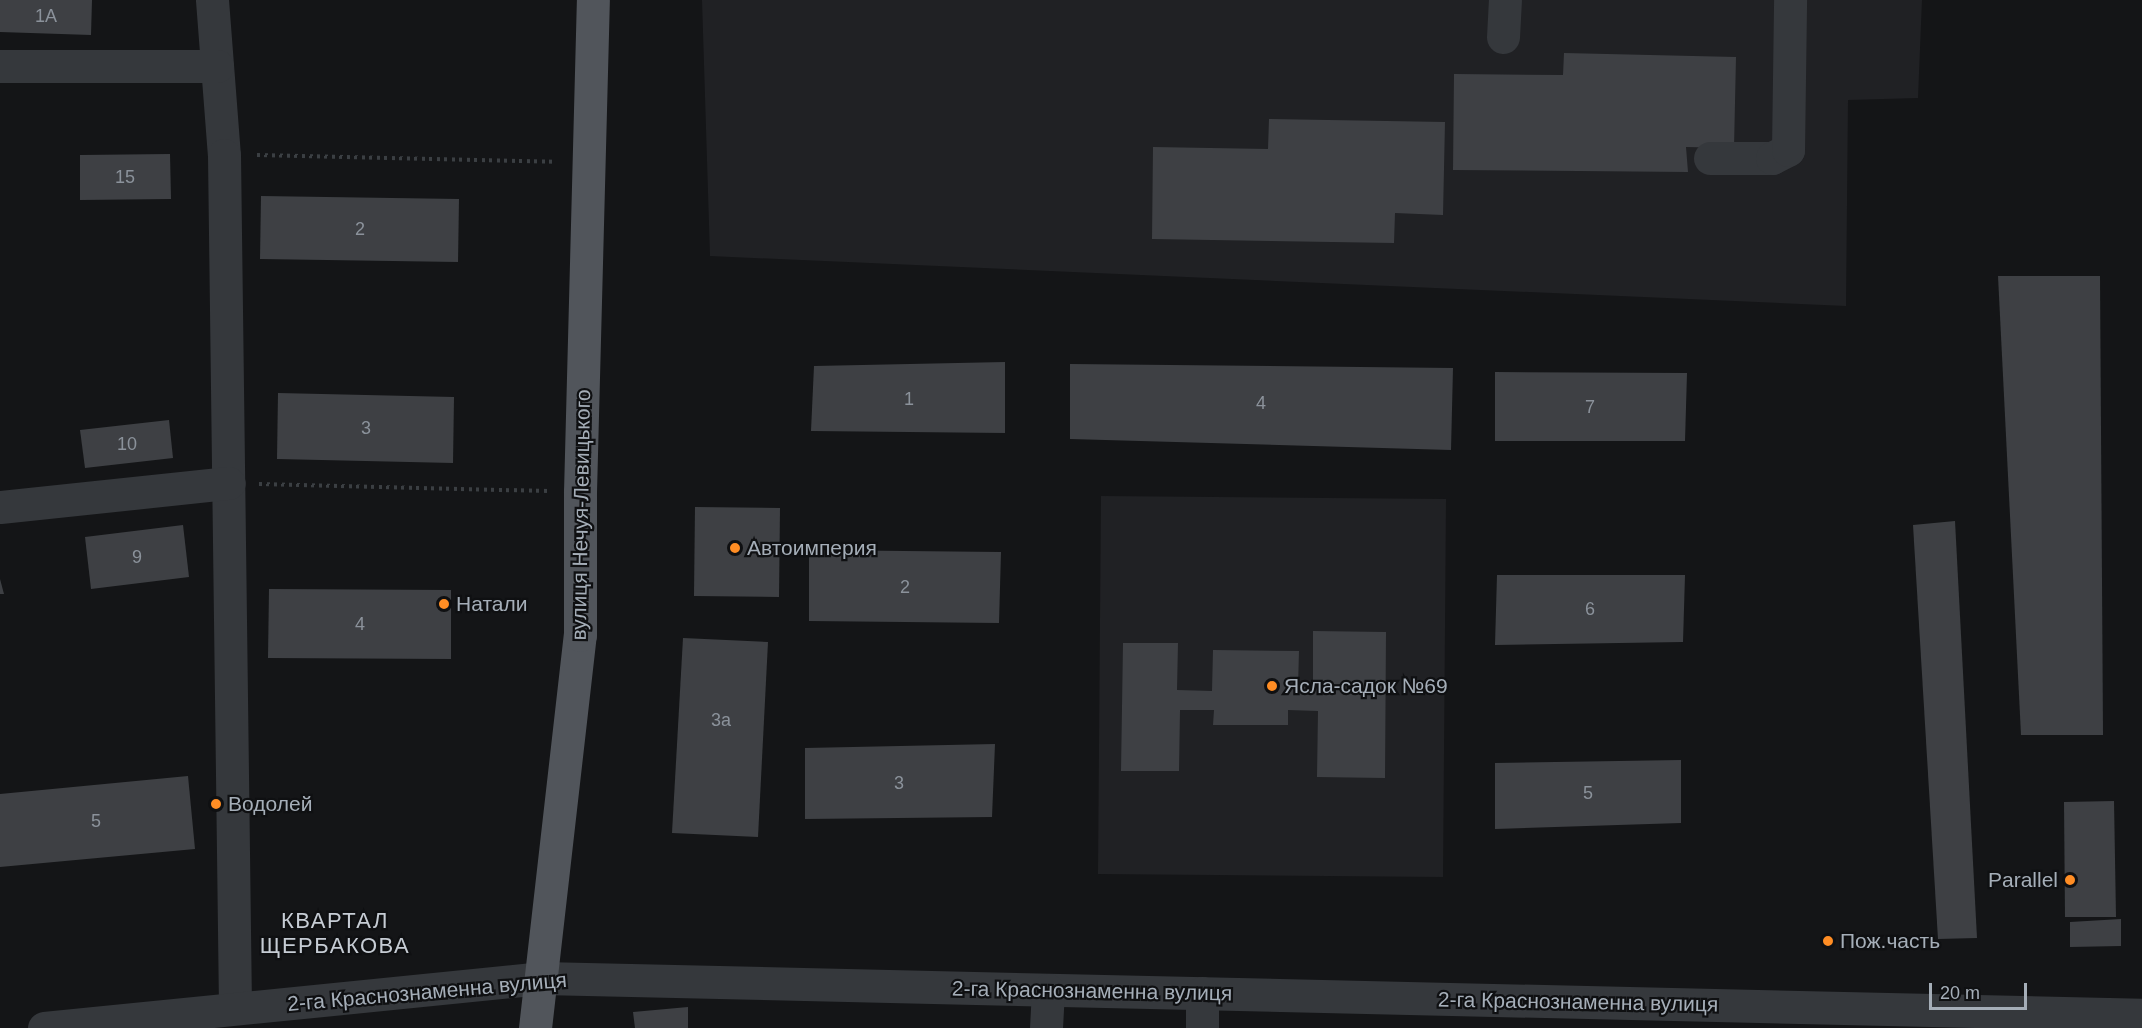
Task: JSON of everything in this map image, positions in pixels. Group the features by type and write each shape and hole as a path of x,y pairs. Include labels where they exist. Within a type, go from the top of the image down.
{"main road":[{"name":"вулиця Нечуя-Левицького","path":"535,1028 580,634 580,492 594,0"}],"street":[{"path":"212,0 224,155 235,1008"},
{"path":"1503,37 1506,0"},
{"path":"1710,158 1772,158 1788,150 1790,0"},
{"path":"0,66 217,66"},
{"path":"0,507 229,483"},
{"name":"2-га Краснознаменна вулиця","path":"44,1028 542,978 1202,993 1870,1018 2142,1015"},
{"path":"1046,1028 1048,990"},
{"path":"1202,993 1202,1028"}],"path":[{"path":"224,155 589,163"},
{"path":"229,483 580,492"}],"shaded area":[{"path":"702,0 1922,0 1918,98 1848,100 1846,306 710,256"},
{"name":"Ясла-садок №69","path":"1101,496 1446,499 1443,877 1098,874"}],"building":[{"path":"0,0 92,0 91,35 0,32"},
{"path":"1564,53 1736,57 1734,148 1686,147 1688,172 1453,170 1454,74 1563,75"},
{"path":"1269,119 1445,122 1443,215 1395,213 1394,243 1152,239 1153,147 1268,149"},
{"path":"170,154 171,199 80,200 80,155"},
{"path":"261,196 459,199 458,262 260,259"},
{"path":"1998,276 2100,276 2103,735 2021,735"},
{"path":"1005,362 1005,433 811,431 814,366"},
{"path":"1070,364 1453,368 1451,450 1070,439"},
{"path":"1495,372 1687,373 1685,441 1495,441"},
{"path":"278,393 454,397 453,463 277,459"},
{"path":"169,420 173,458 85,468 80,430"},
{"path":"695,507 780,508 779,597 694,596"},
{"path":"1955,521 1977,938 1938,939 1913,525"},
{"path":"183,525 189,577 91,589 85,537"},
{"path":"809,550 1001,552 999,623 809,621"},
{"path":"1497,575 1685,575 1683,642 1495,645"},
{"path":"0,579 4,594 0,594"},
{"path":"269,589 451,590 451,659 268,658"},
{"path":"1313,631 1386,632 1385,778 1317,777 1318,711 1288,710 1288,725 1213,725 1214,710 1180,710 1179,771 1121,771 1123,643 1178,643 1177,690 1212,691 1213,650 1299,651 1298,687 1313,687"},
{"path":"683,638 768,642 758,837 672,833"},
{"path":"995,744 992,817 805,819 805,748"},
{"path":"1681,760 1681,823 1495,829 1495,763"},
{"path":"188,776 195,849 0,867 0,794"},
{"path":"2114,801 2116,917 2065,917 2064,802"},
{"path":"2121,919 2121,946 2070,947 2070,922"},
{"path":"688,1007 688,1028 635,1028 633,1012"}],"place":[{"name":"Автоимперия","path":"735,548"},
{"name":"Натали","path":"444,604"},
{"name":"Ясла-садок №69","path":"1272,686"},
{"name":"Водолей","path":"216,804"},
{"name":"Parallel","path":"2070,880"},
{"name":"Пож.часть","path":"1828,941"}],"district":[{"name":"КВАРТАЛ ЩЕРБАКОВА","path":"335,932"}]}
